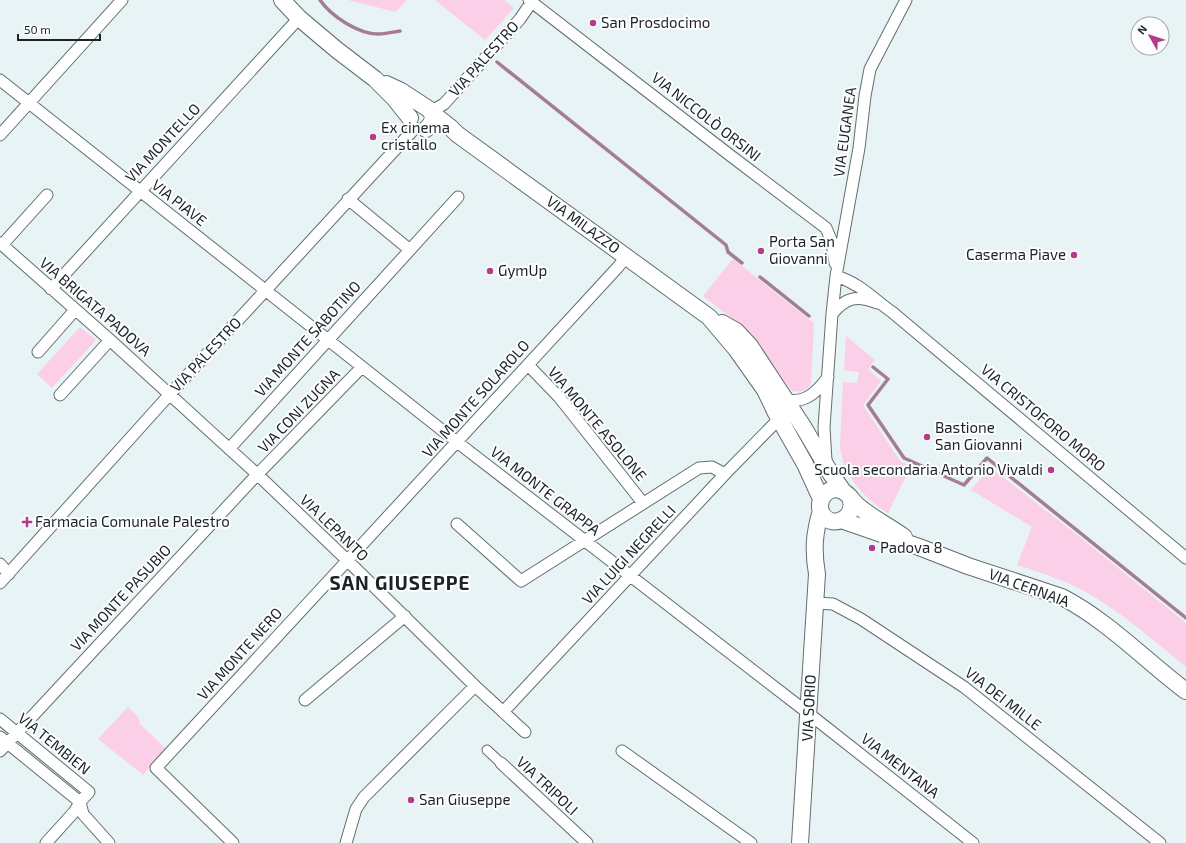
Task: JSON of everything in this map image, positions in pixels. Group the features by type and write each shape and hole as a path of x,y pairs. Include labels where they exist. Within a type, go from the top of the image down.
{"main road":[{"path":"282,0 299,18 375,79 394,98 417,125"},
{"name":"VIA MILAZZO","path":"375,79 401,91 429,110 457,134 626,257 709,317 727,325 744,338 786,400 846,494"},
{"name":"VIA PALESTRO","path":"416,108 429,110 433,117 432,124 417,125 413,110 416,108"},
{"name":"VIA MILAZZO","path":"417,125 457,134"},
{"name":"VIA MILAZZO","path":"709,317 736,349 765,390 805,464 821,505"},
{"path":"839,489 846,494 852,502 852,508 846,518 839,521 827,519 821,505 823,495 830,490 839,489"},
{"name":"VIA CERNAIA","path":"846,494 858,506 919,547"},
{"name":"VIA SORIO","path":"817,574 814,553 816,526 821,505"},
{"name":"VIA SORIO","path":"800,843 817,574 827,531 839,521"},
{"name":"VIA CERNAIA","path":"839,521 919,547 968,566 1050,592 1073,603 1125,641 1186,691"}],"street":[{"path":"0,135 30,104 122,0"},
{"name":"VIA NICCOLÒ ORSINI","path":"531,0 712,142 826,228 832,242 835,257 836,276"},
{"name":"VIA PALESTRO","path":"429,110 444,104 520,19 531,0"},
{"name":"VIA EUGANEA","path":"836,276 858,155 865,96 870,69 906,0"},
{"name":"VIA MONTELLO","path":"51,289 139,191 299,18"},
{"name":"VIA PIAVE","path":"0,80 139,191 266,289"},
{"name":"VIA PALESTRO","path":"0,583 170,394 417,125"},
{"path":"1,244 47,195"},
{"name":"VIA MONTE SABOTINO","path":"229,449 458,197"},
{"path":"348,199 410,250"},
{"name":"VIA BRIGATA PADOVA","path":"1,244 170,394"},
{"name":"VIA MONTE SOLAROLO","path":"347,560 618,268 626,257"},
{"path":"826,464 824,427 836,276"},
{"name":"VIA CRISTOFORO MORO","path":"836,276 855,283 866,290 1186,558"},
{"name":"VIA MONTE GRAPPA","path":"266,289 362,367 583,541 808,713"},
{"name":"VIA CRISTOFORO MORO","path":"832,314 838,306 847,301 858,298 865,298 880,303"},
{"path":"38,352 75,310"},
{"path":"60,395 110,340"},
{"name":"VIA MONTE ASOLONE","path":"528,365 559,397 643,503"},
{"name":"VIA CONI ZUGNA","path":"258,475 362,367"},
{"path":"765,390 773,396 786,400 798,401 809,398 828,376"},
{"name":"VIA LEPANTO","path":"170,394 258,475 524,732"},
{"name":"VIA LUIGI NEGRELLI","path":"503,712 725,474 772,426 780,420"},
{"path":"457,524 521,581 699,468 712,467 725,474"},
{"name":"VIA MONTE PASUBIO","path":"2,744 16,733 258,475"},
{"name":"VIA MONTE NERO","path":"233,843 156,768 347,560"},
{"path":"0,564 9,574"},
{"name":"VIA DEI MILLE","path":"815,603 833,604 861,619 964,687 1160,843"},
{"path":"305,700 405,616"},
{"path":"346,843 356,809 364,797 475,686"},
{"name":"VIA MENTANA","path":"808,713 973,843"},
{"name":"VIA TEMBIEN","path":"0,719 89,792 80,802 2,744"},
{"name":"VIA TRIPOLI","path":"487,750 587,843"},
{"path":"622,751 751,843"},
{"path":"46,843 75,811 80,802"},
{"path":"80,802 83,814 109,843"}],"shaded area":[{"path":"348,0 407,0 396,12"},
{"path":"435,0 504,0 514,8 485,40"},
{"path":"733,259 814,323 811,384 805,390 800,392 792,391 749,332 703,296"},
{"path":"80,327 96,340 52,388 37,374"},
{"path":"846,336 875,360 868,369 881,381 863,405 900,461 911,466 888,513 871,501 856,486 850,477 842,458 840,447 843,382 857,383 859,372 844,370"},
{"path":"990,467 1186,623 1186,667 1131,622 1096,598 1068,583 1017,565 1032,527 971,490"},
{"path":"128,707 138,717 140,724 166,749 143,775 98,739"}],"waterway":[{"path":"320,0 338,18 362,31 378,34 400,31"},
{"path":"497,62 726,245 728,252 742,263"},
{"path":"760,277 809,316"},
{"path":"873,367 888,379 868,405 904,458 964,485 987,458 1186,618"}],"place":[{"name":"San Prosdocimo","path":"593,23"},
{"name":"Ex cinema cristallo","path":"373,137"},
{"name":"Porta San Giovanni","path":"761,251"},
{"name":"Caserma Piave","path":"1074,255"},
{"name":"GymUp","path":"490,271"},
{"name":"Bastione San Giovanni","path":"927,437"},
{"name":"Scuola secondaria Antonio Vivaldi","path":"1051,470"},
{"name":"Farmacia Comunale Palestro","path":"27,522"},
{"name":"Padova 8","path":"872,548"},
{"name":"San Giuseppe","path":"411,800"}],"district":[{"name":"SAN GIUSEPPE","path":"400,583"}]}
